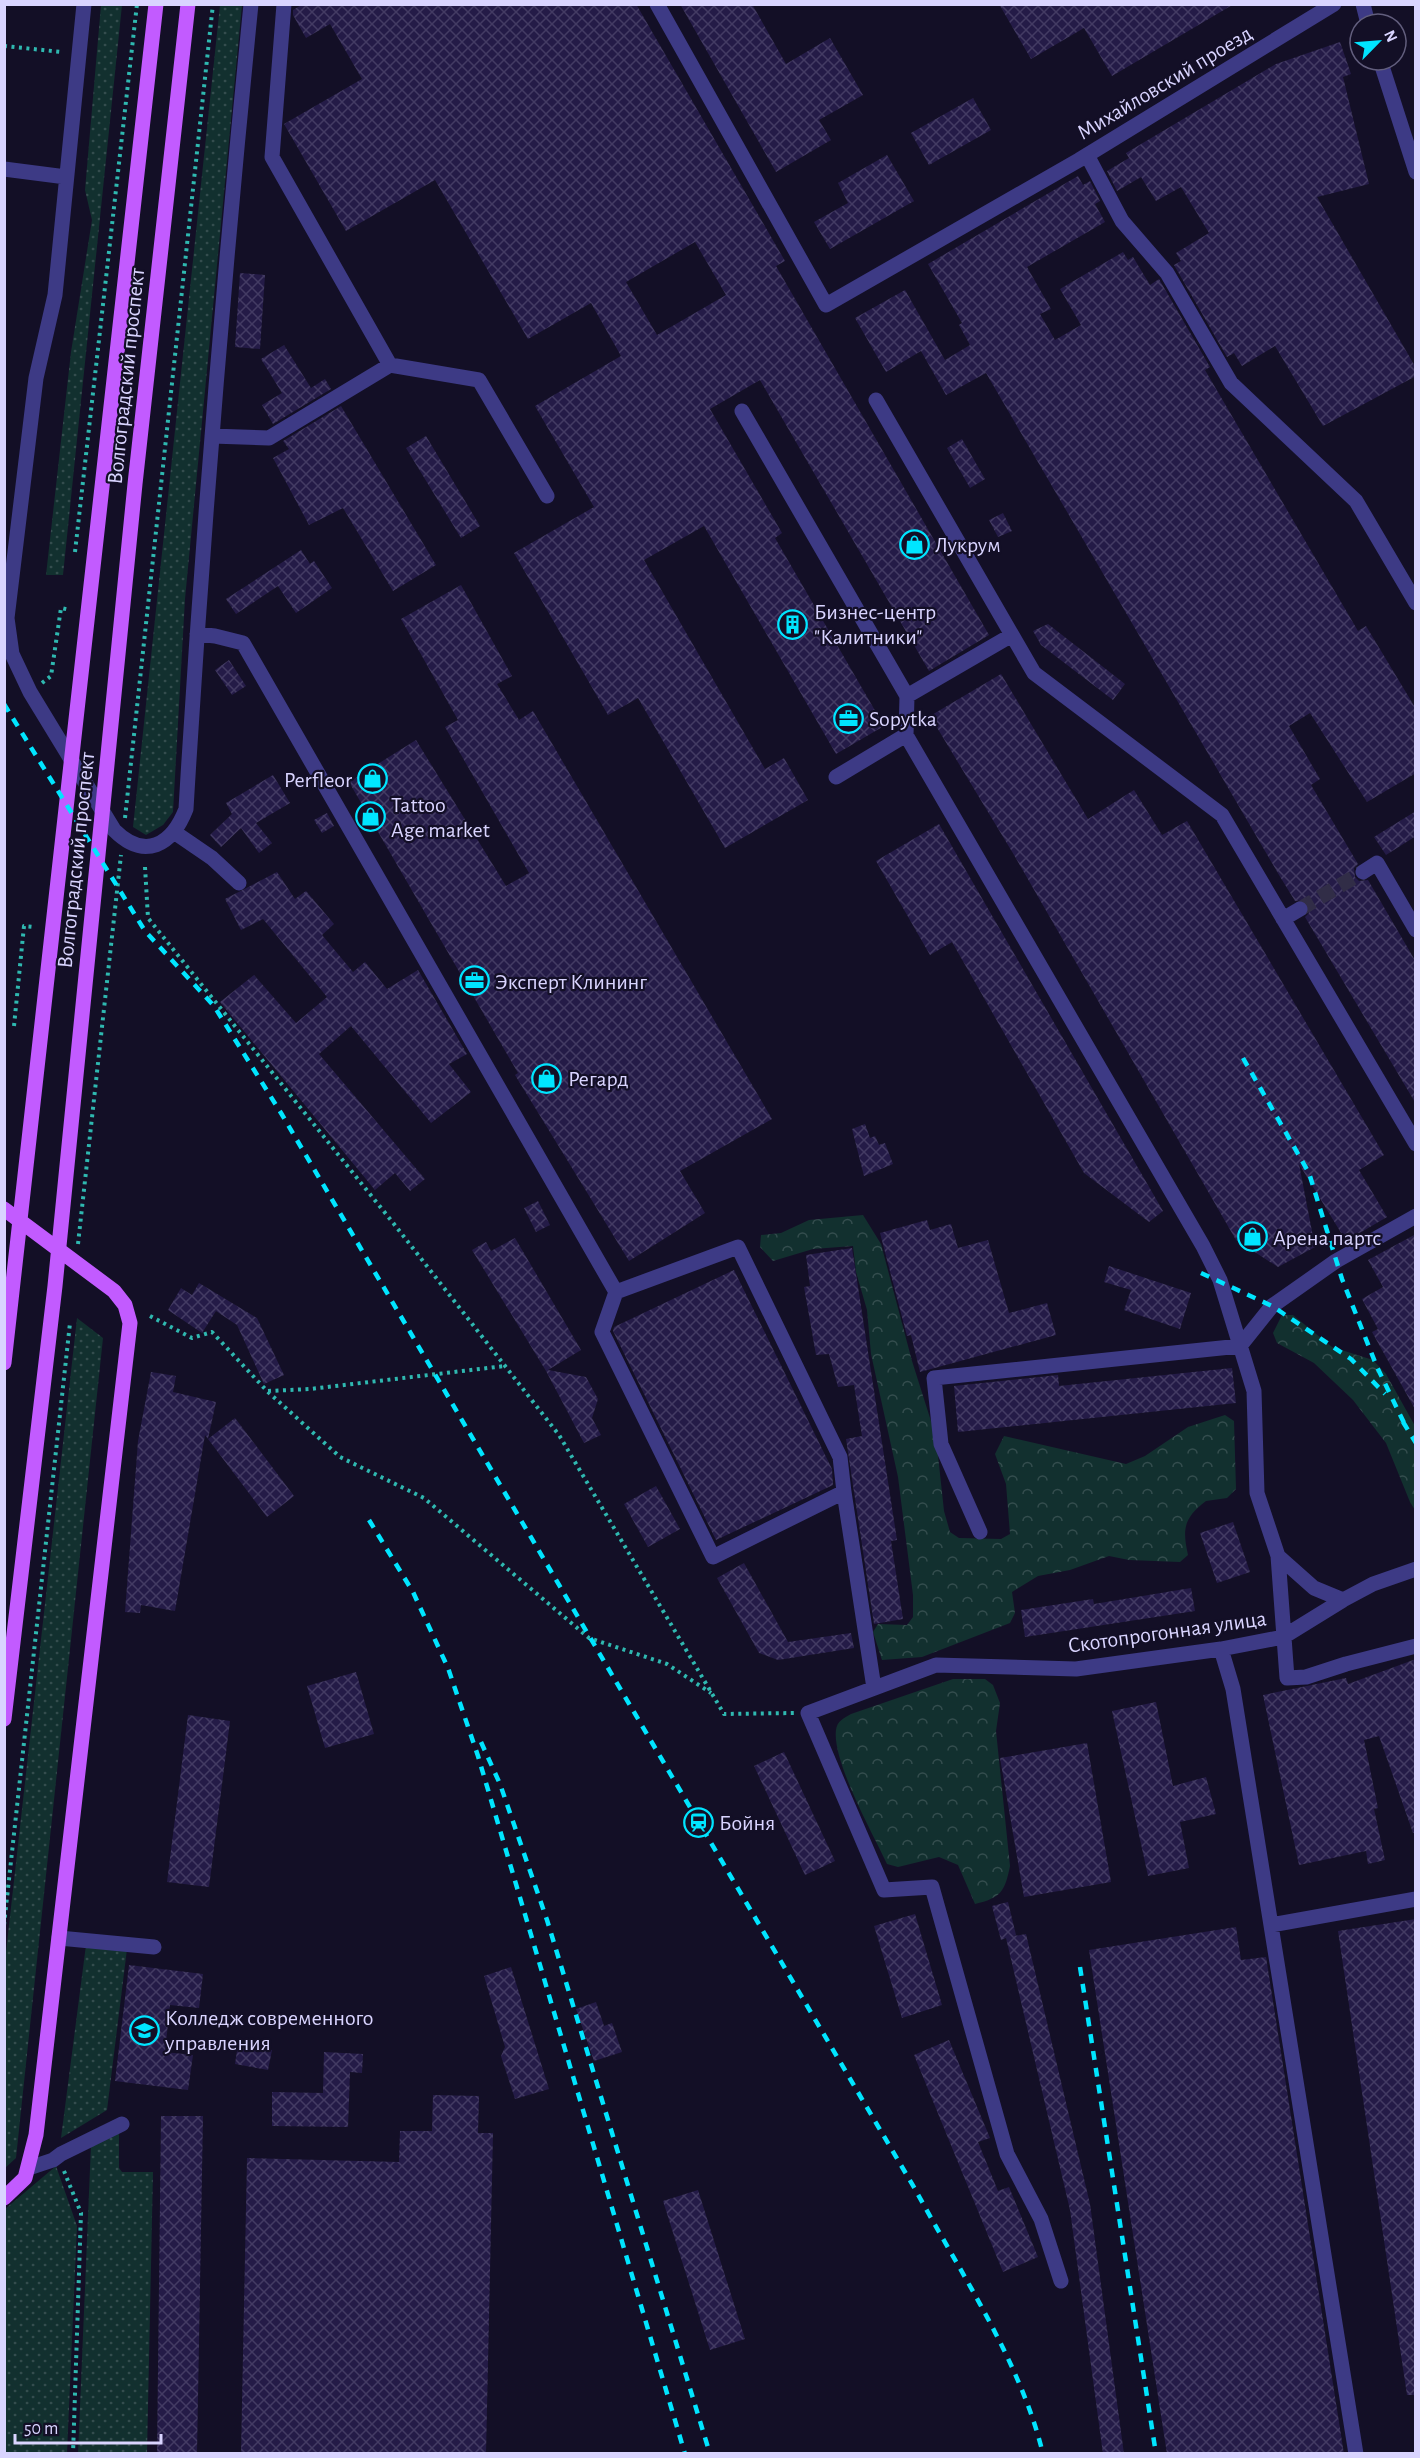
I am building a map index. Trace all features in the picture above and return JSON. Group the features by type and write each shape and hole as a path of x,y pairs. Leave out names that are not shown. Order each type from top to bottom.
{"main road":[{"name":"Волгоградский проспект","path":"4,1363 156,4"},
{"name":"Волгоградский проспект","path":"4,1719 55,1286 135,484 188,4"},
{"path":"4,1209 114,1292 125,1305 130,1323 36,2135 27,2173 4,2198"},
{"path":"4,2189 27,2173"}],"street":[{"path":"84,4 55,295 36,378 7,618 12,654 30,692 114,830 134,846 147,847 161,843 174,832 186,809 225,268 250,4"},
{"path":"284,4 272,157 390,365"},
{"name":"Михайловский проезд","path":"657,4 826,305 1083,158 1334,4"},
{"path":"1384,72 1416,172"},
{"path":"1083,158 1122,221 1167,273 1231,382 1356,501 1416,603"},
{"path":"4,169 66,177"},
{"path":"212,436 269,438 390,365 479,380 547,496"},
{"path":"876,400 1034,673 1222,814 1416,1144"},
{"path":"742,411 907,696 906,735 1203,1246 1220,1281 1254,1391 1257,1493 1278,1556 1287,1678 1306,1677 1416,1646"},
{"path":"197,634 243,643 616,1292 602,1332 713,1557 844,1492"},
{"path":"907,696 1012,635"},
{"path":"836,777 906,735"},
{"path":"174,832 212,858 239,883"},
{"path":"1363,872 1377,863 1416,930"},
{"path":"1283,919 1300,909"},
{"path":"980,1532 941,1444 934,1378 1240,1346 1272,1306 1336,1261 1416,1216"},
{"path":"616,1292 738,1247 840,1457 874,1688"},
{"path":"1278,1556 1314,1588 1343,1600"},
{"name":"Скотопрогонная улица","path":"808,1713 936,1665 1076,1669 1221,1649 1283,1637 1373,1584 1416,1569"},
{"path":"1221,1649 1233,1689 1356,2454"},
{"path":"808,1713 884,1890 932,1887 1007,2154 1041,2219 1061,2281"},
{"path":"1271,1924 1416,1899"},
{"path":"59,1938 154,1947"},
{"path":"27,2173 122,2124"}],"path":[{"path":"79,518 136,4"},
{"path":"125,823 213,4"},
{"path":"4,46 63,52"},
{"path":"51,676 61,608 70,610"},
{"path":"78,1246 122,846"},
{"path":"145,867 148,918 559,1435 724,1714 808,1713"},
{"path":"14,1026 24,926 34,927"},
{"path":"4,1925 70,1316"},
{"path":"150,1316 192,1338 212,1332 267,1391 340,1457 424,1498 589,1638 667,1664 712,1694"},
{"path":"267,1391 310,1389 506,1366"},
{"path":"53,2160 60,2161 81,2213 72,2454"}],"green space":[{"path":"101,5 122,5 63,575 46,575 71,352 92,220 85,190"},
{"path":"220,5 242,5 185,599 173,812 163,825 146,835 133,827"},
{"path":"863,1215 881,1244 912,1361 936,1437 944,1511 950,1532 959,1538 1001,1539 1010,1534 1006,1484 995,1454 1004,1436 1126,1464 1145,1456 1188,1427 1225,1415 1234,1421 1236,1489 1227,1498 1206,1501 1189,1518 1185,1531 1188,1555 1180,1562 1129,1560 1109,1556 1070,1570 1038,1576 1012,1592 1015,1613 1010,1623 922,1657 882,1660 873,1632 878,1624 907,1625 913,1617 913,1595 898,1477 871,1354 867,1310 856,1272 853,1246 813,1249 773,1261 760,1247 761,1235 781,1233 809,1220"},
{"path":"1282,1315 1293,1315 1332,1347 1373,1360 1386,1374 1415,1426 1415,1510 1386,1443 1353,1400 1314,1363 1277,1343 1273,1333"},
{"path":"77,1318 103,1338 16,2158 5,2168 5,1961"},
{"path":"953,1679 985,1679 993,1685 1000,1703 996,1731 1010,1866 1006,1882 1000,1892 991,1899 975,1904 958,1865 939,1857 898,1867 887,1864 855,1797 840,1760 836,1743 838,1724 851,1714"},
{"path":"86,1945 127,1949 107,2110 61,2138"},
{"path":"119,2131 119,2168 122,2172 153,2172 147,2453 78,2454 91,2145"},
{"path":"56,2166 77,2226 67,2453 5,2454 5,2209"}],"building":[{"path":"303,4 636,4 785,261 776,266 989,635 929,671 760,380 710,409 782,533 775,538 884,726 836,754 704,526 644,560 765,769 784,758 808,800 725,848 638,698 608,715 514,553 594,507 535,406 621,356 591,303 528,339 435,180 346,231 284,124 362,79 330,24 306,38 293,15 293,10","holes":["695,242 726,295 657,335 626,282"]},
{"path":"680,4 752,4 786,64 830,38 863,95 819,120 831,140 776,172"},
{"path":"999,4 1234,4 1112,76 1084,28 1031,59"},
{"path":"1340,42 1348,72 1351,74 1343,77 1369,184 1317,197 1416,368 1416,376 1323,426 1275,346 1242,366 1234,353 1227,357 1174,265 1181,261 1176,253 1209,233 1181,187 1156,201 1141,177 1117,191 1107,171 1129,158 1126,153 1276,64"},
{"path":"973,98 991,130 929,165 911,133"},
{"path":"887,155 914,201 830,249 814,222 848,203 838,183"},
{"path":"1078,176 1083,185 1090,181 1100,201 1095,204 1105,222 1027,267 1051,309 1040,314 1055,340 1081,325 1060,289 1123,252 1128,260 1133,257 1150,285 1159,279 1210,367 1205,370 1358,631 1366,626 1416,709 1416,773 1367,802 1310,713 1289,726 1320,779 1311,785 1358,864 1354,868 1355,877 1359,881 1368,880 1416,962 1416,1104 1305,917 1309,913 1309,905 1304,900 1295,901 1279,875 986,373 946,395 921,351 886,372 855,318 905,290 945,360 970,345 959,325 962,323 928,264"},
{"path":"240,273 265,275 260,349 235,347"},
{"path":"284,345 311,388 325,379 331,389 273,424 262,405 282,393 261,359"},
{"path":"341,406 436,565 393,591 343,508 309,525 273,458 289,449 283,441"},
{"path":"426,436 480,526 461,538 406,448"},
{"path":"962,439 985,479 970,488 947,448"},
{"path":"1003,513 1012,531 998,537 989,520"},
{"path":"301,550 310,564 314,561 332,588 296,613 278,586 236,614 226,599"},
{"path":"461,585 512,676 497,684 519,720 533,711 772,1119 680,1171 705,1213 629,1261 515,1075 518,1073 349,782 416,740 506,886 529,873 445,727 458,720 401,619"},
{"path":"1048,624 1125,684 1113,700 1041,645 1033,631"},
{"path":"229,660 246,686 232,695 215,670"},
{"path":"1001,674 1088,819 1134,790 1162,835 1187,821 1384,1155 1359,1170 1387,1217 1346,1241 1299,1164 1315,1247 1278,1267 1236,1240 1014,855 930,716"},
{"path":"273,775 290,803 256,823 272,843 259,853 241,828 221,847 210,835 232,814 226,803"},
{"path":"1416,811 1416,836 1386,855 1374,837"},
{"path":"327,813 334,826 322,833 314,820"},
{"path":"939,824 1163,1211 1149,1222 1084,1173 952,942 930,955 876,861"},
{"path":"277,872 295,899 306,891 334,924 322,935 353,972 365,962 387,989 418,970 467,1054 449,1064 471,1092 431,1123 351,1026 319,1054 425,1179 410,1191 395,1173 375,1190 220,1002 254,975 296,1023 327,997 263,919 241,930 225,899"},
{"path":"865,1124 870,1138 875,1136 879,1145 885,1143 893,1164 864,1176 852,1129"},
{"path":"538,1201 550,1225 536,1232 524,1208"},
{"path":"927,1220 930,1230 951,1224 958,1248 988,1240 1009,1313 1047,1303 1056,1335 920,1372 911,1335 907,1336 880,1233"},
{"path":"1416,1234 1416,1411 1372,1332 1378,1329 1362,1299 1383,1287 1368,1260"},
{"path":"515,1238 581,1350 548,1370 586,1377 598,1399 592,1418 601,1435 584,1443 546,1371 472,1250 486,1242 491,1251"},
{"path":"852,1248 897,1540 891,1541 903,1619 874,1624 846,1439 862,1436 854,1385 838,1387 829,1354 816,1355 804,1287 810,1286 806,1255"},
{"path":"1109,1266 1191,1293 1180,1329 1124,1310 1131,1290 1104,1282"},
{"path":"734,1270 832,1469 833,1485 716,1540 613,1331 614,1327"},
{"path":"199,1283 257,1318 284,1375 264,1384 237,1325 216,1311 202,1333 168,1310 181,1288 192,1295"},
{"path":"1232,1368 1236,1403 958,1432 954,1386 1058,1375 1059,1386"},
{"path":"151,1372 176,1376 173,1392 216,1402 208,1439 205,1435 175,1611 141,1605 140,1613 125,1612 138,1441"},
{"path":"235,1418 294,1496 267,1517 208,1439"},
{"path":"656,1486 680,1529 648,1547 624,1504"},
{"path":"1233,1522 1250,1572 1217,1583 1200,1533"},
{"path":"744,1563 788,1642 851,1633 854,1648 778,1660 759,1653 717,1578"},
{"path":"1191,1588 1195,1611 1025,1637 1021,1610 1093,1599 1094,1604"},
{"path":"1416,1659 1416,1833 1413,1833 1379,1736 1364,1740 1378,1808 1374,1809 1385,1860 1368,1864 1366,1851 1299,1865 1263,1695 1346,1678 1348,1684"},
{"path":"356,1672 374,1734 325,1748 307,1686"},
{"path":"1156,1702 1173,1786 1206,1777 1216,1814 1180,1822 1189,1868 1148,1876 1112,1711"},
{"path":"188,1715 230,1721 209,1887 167,1882"},
{"path":"1087,1743 1111,1882 1024,1897 1000,1758"},
{"path":"784,1752 835,1861 805,1875 754,1766"},
{"path":"1008,1902 1016,1935 1014,1936 1026,1934 1090,2204 1124,2454 1103,2454 1070,2210 1006,1938 1001,1940 992,1906"},
{"path":"915,1914 942,2005 902,2018 874,1926"},
{"path":"1416,1919 1416,2395 1407,2395 1338,1931"},
{"path":"1236,1927 1241,1960 1266,1957 1344,2454 1167,2454 1089,1950"},
{"name":"Колледж современного управления","path":"129,1965 203,1974 199,2008 170,2005 165,2052 193,2055 188,2090 115,2081"},
{"path":"511,1967 549,2089 515,2099 501,2056 505,2047 484,1976"},
{"path":"596,2002 604,2026 612,2023 622,2052 594,2061 576,2009"},
{"path":"949,2040 990,2138 978,2142 998,2191 1009,2187 1038,2257 1003,2272 914,2055"},
{"path":"238,2044 272,2050 268,2070 235,2064"},
{"path":"324,2052 363,2054 362,2073 350,2072 348,2127 272,2126 272,2092 323,2093"},
{"path":"433,2095 479,2096 478,2133 493,2133 486,2454 241,2454 247,2158 399,2162 400,2131 432,2131"},
{"path":"161,2116 203,2116 197,2454 157,2454"},
{"path":"698,2190 745,2339 710,2350 663,2201"}],"tunnel":[{"path":"1300,909 1363,872"}],"railway":[{"path":"4,704 145,931 214,1006 281,1113 915,2189 1005,2352 1020,2385 1043,2454"},
{"path":"1243,1058 1309,1173 1342,1279 1377,1367 1407,1429"},
{"path":"1201,1273 1272,1306 1351,1359 1385,1394"},
{"path":"1403,1422 1416,1443"},
{"path":"369,1520 413,1592 448,1668 478,1756 685,2454"},
{"path":"481,1742 500,1784 547,1920 710,2454"},
{"path":"1080,1967 1156,2454"}],"place":[{"name":"Лукрум","path":"914,544"},
{"name":"Бизнес-центр \"Калитники\"","path":"793,624"},
{"name":"Sopytka","path":"848,718"},
{"name":"Perfleor","path":"373,779"},
{"name":"Tattoo Age market","path":"370,817"},
{"name":"Эксперт Клининг","path":"474,981"},
{"name":"Регард","path":"547,1078"},
{"name":"Арена партс","path":"1252,1237"},
{"name":"Бойня","path":"698,1822"},
{"name":"Колледж современного управления","path":"144,2030"}]}
